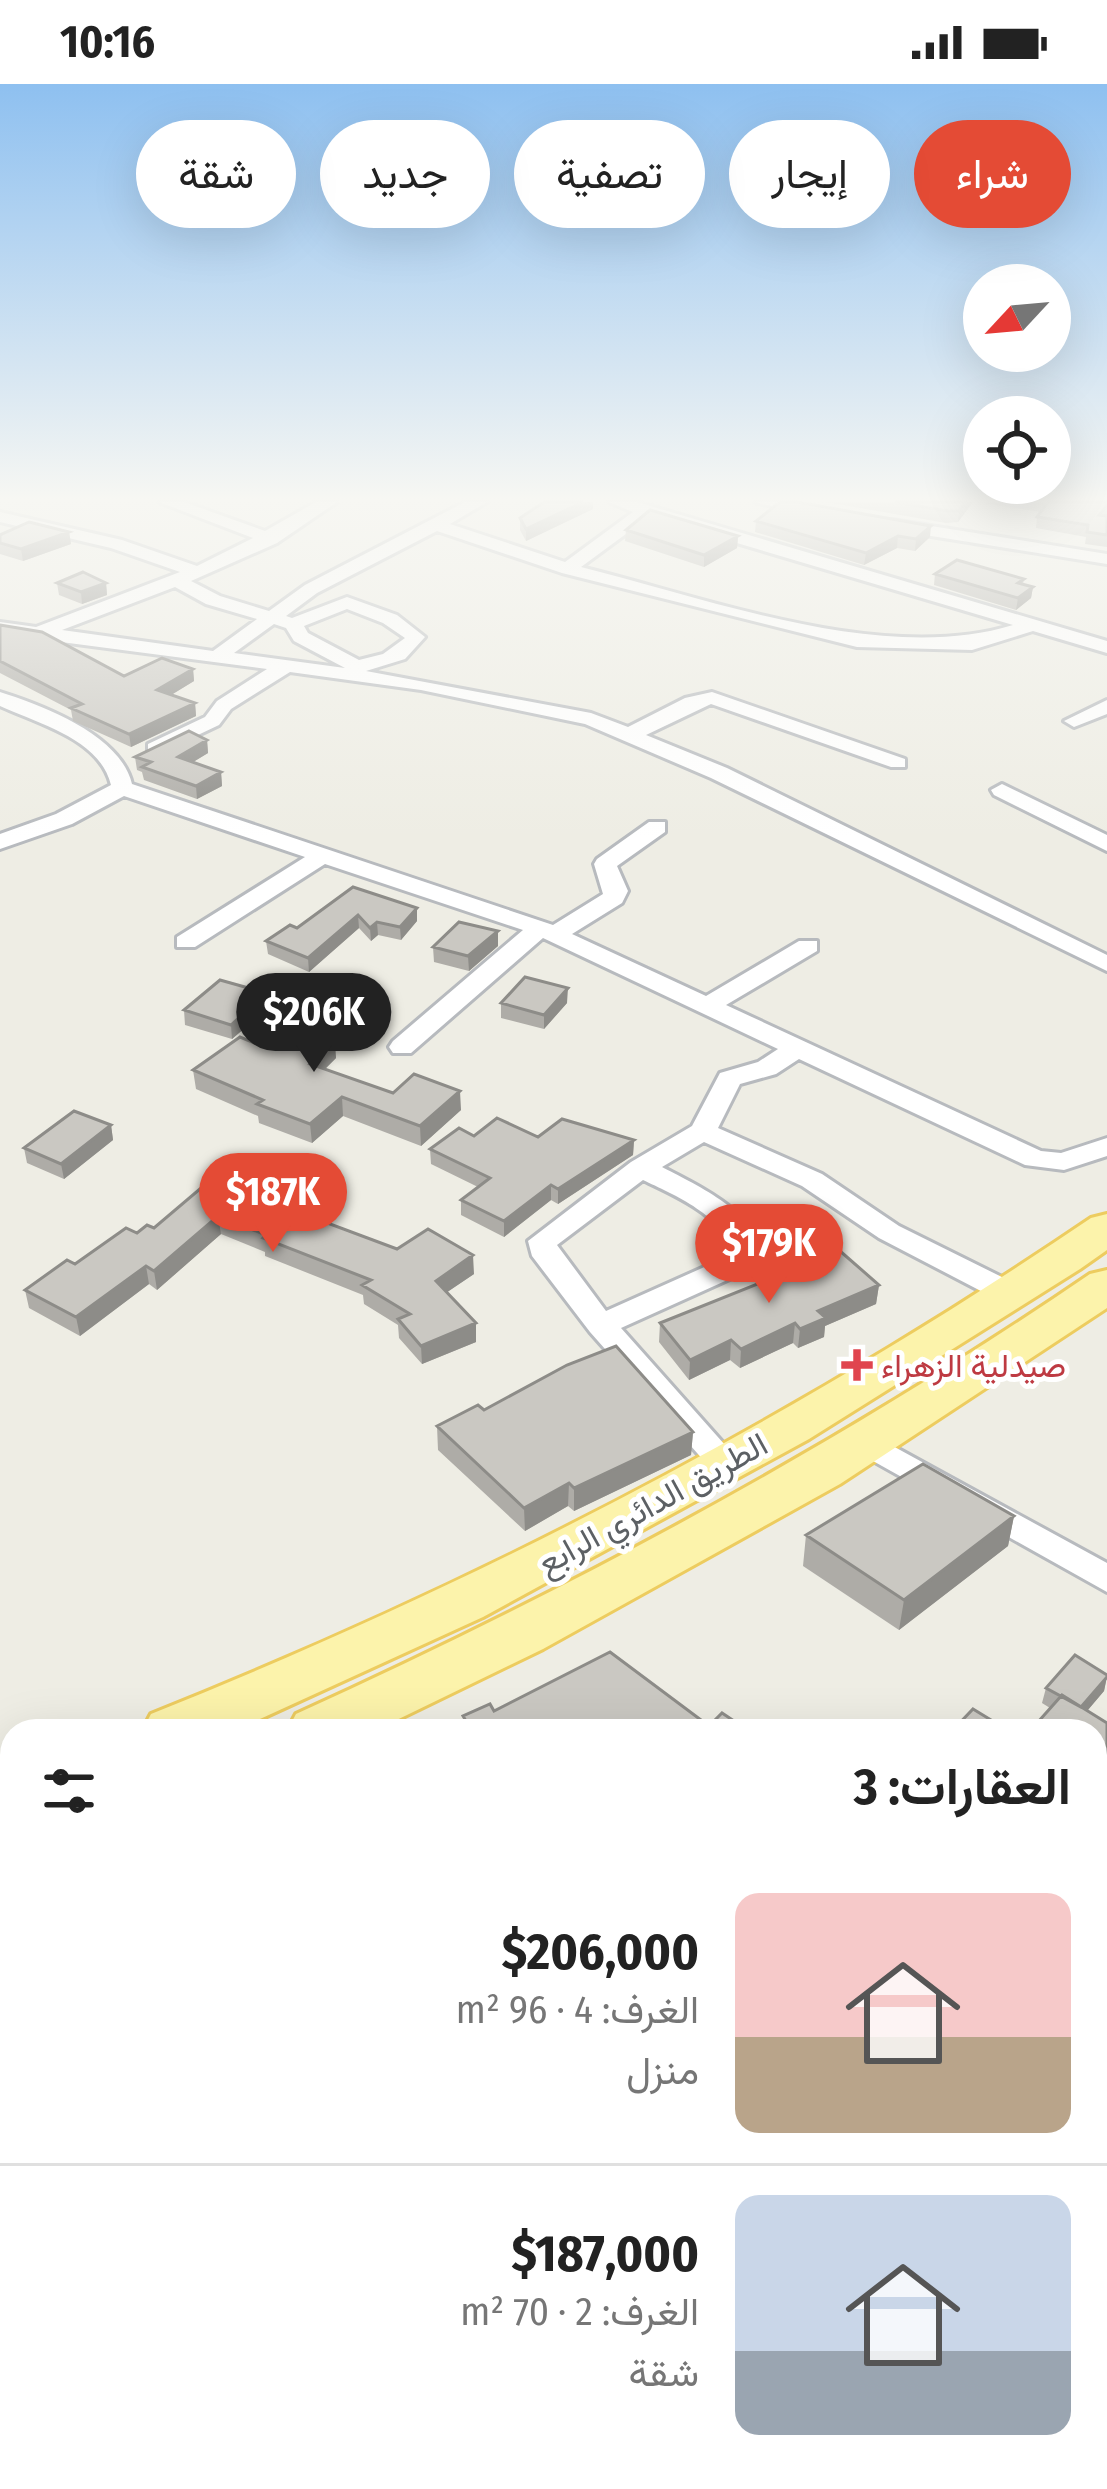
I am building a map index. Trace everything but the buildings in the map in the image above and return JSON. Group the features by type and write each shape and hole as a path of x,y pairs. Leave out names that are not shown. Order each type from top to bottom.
{"main road":[{"name":"الطريق الدائري الرابع","path":"200,1719 405,1631 551,1561 947,1338 1107,1228"},
{"name":"الطريق الدائري الرابع","path":"341,1719 680,1553 869,1444 1106,1287"}],"street":[{"path":"0,641 71,614"},
{"path":"269,614 293,624 301,637 353,670 392,658 407,650 416,637 377,614"},
{"path":"293,624 318,614"},
{"path":"750,614 857,641 972,644 1030,626"},
{"path":"991,614 1107,647"},
{"path":"218,656 272,615"},
{"path":"20,631 353,670 546,707 631,734 1107,964"},
{"path":"0,842 45,827 212,722 224,705 288,665"},
{"path":"0,698 97,744 120,777 547,932 1035,1159 1064,1162 1107,1146"},
{"path":"631,734 692,702 712,698 898,763"},
{"path":"1075,721 1107,706"},
{"path":"1002,790 1107,844"},
{"path":"402,1047 547,932 614,898 616,891 605,864 657,827"},
{"path":"186,942 325,854"},
{"path":"708,1005 808,946"},
{"path":"725,1463 601,1324 546,1256 543,1241 640,1168 703,1131 729,1079 767,1068 800,1046"},
{"path":"703,1131 812,1180 889,1232 1013,1294"},
{"path":"601,1324 717,1276 744,1262 747,1252 744,1241 713,1208 640,1168"},
{"path":"869,1444 1107,1579"}],"place":[{"name":"صيدلية الزهراء","path":"857,1365"}]}
